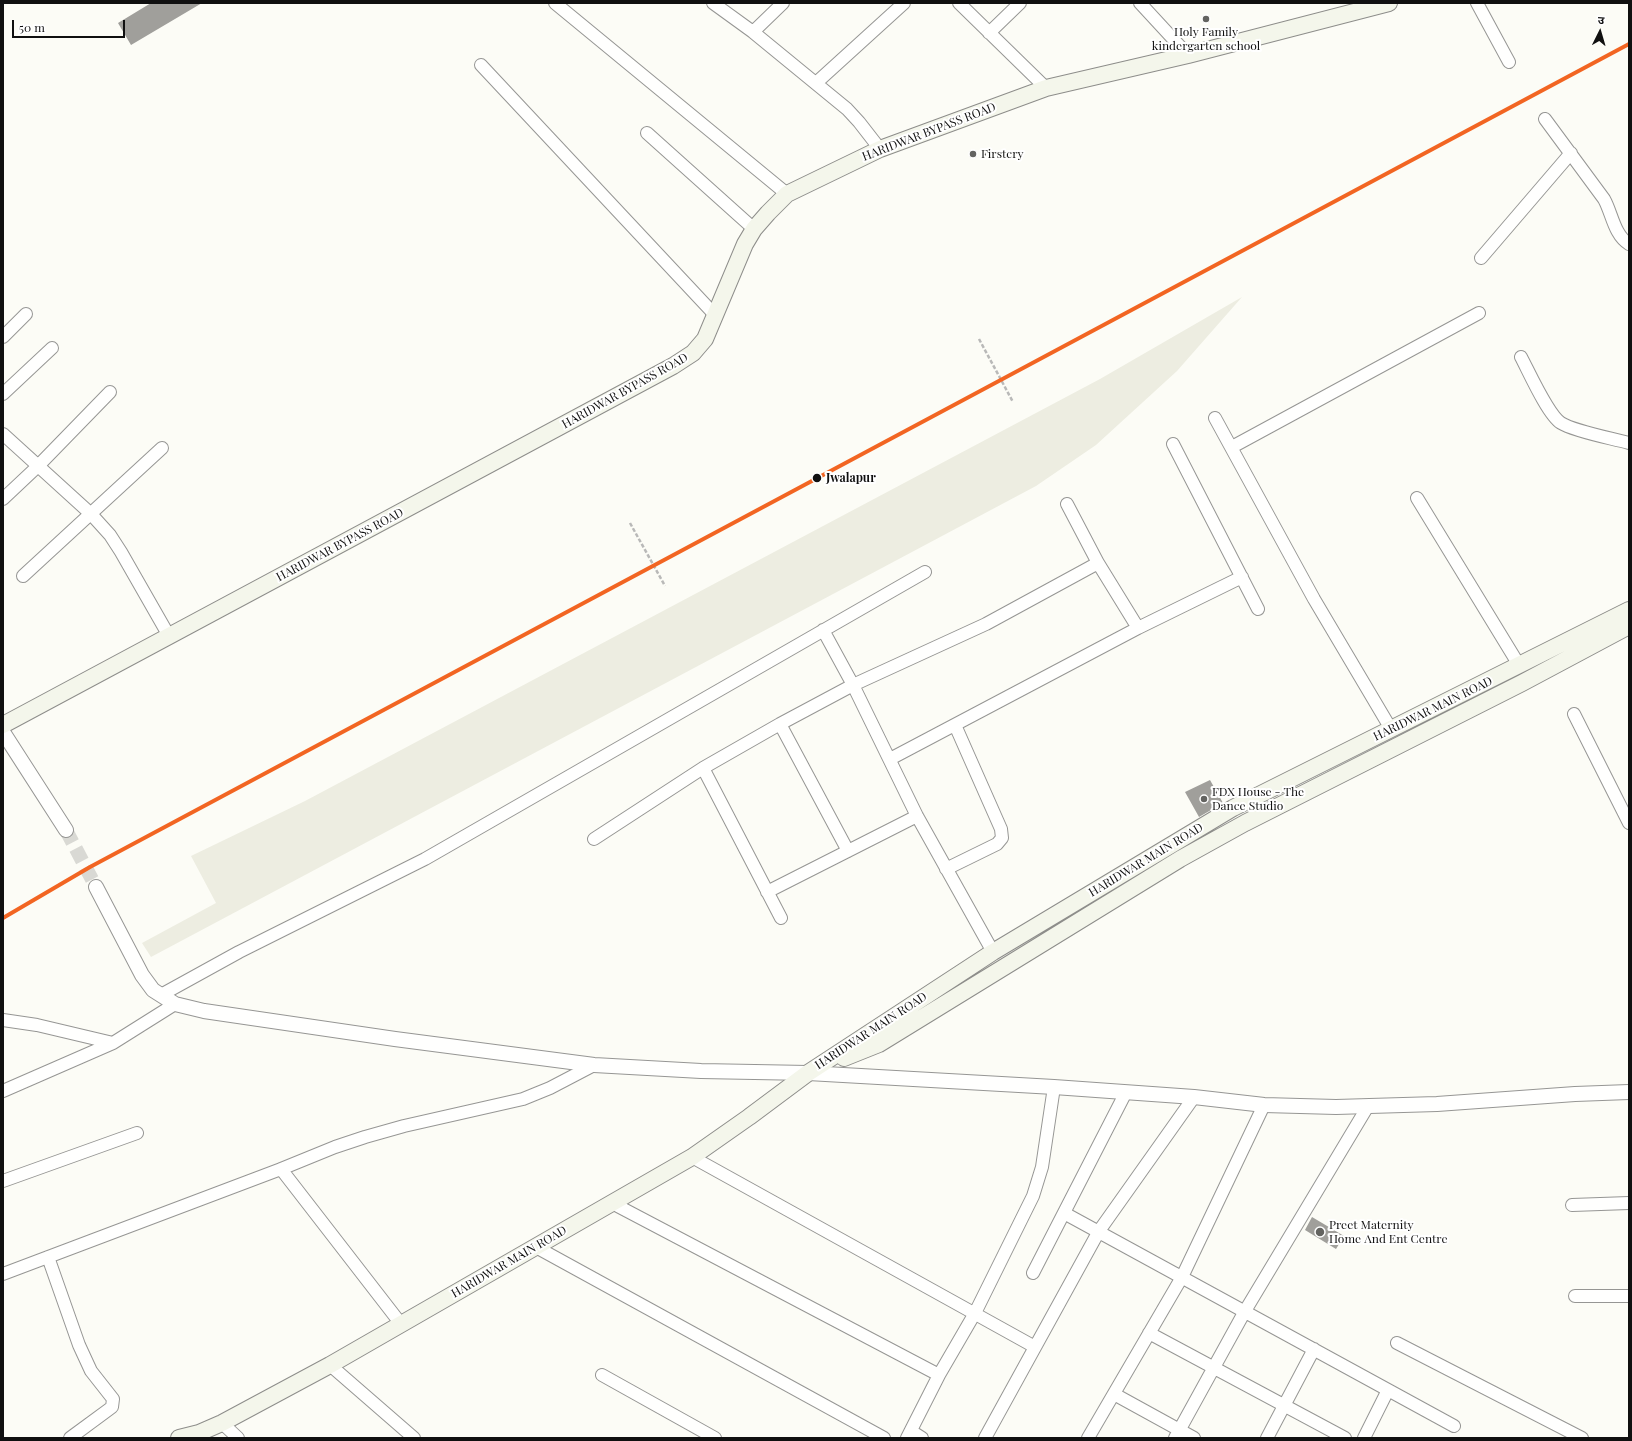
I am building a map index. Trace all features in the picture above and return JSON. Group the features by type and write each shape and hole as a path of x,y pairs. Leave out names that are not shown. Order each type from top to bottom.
{"main road":[{"name":"HARIDWAR BYPASS ROAD","path":"3,725 693,354 705,339 745,244 754,229 787,194 880,149 1046,88 1389,3"},
{"name":"HARIDWAR MAIN ROAD","path":"178,1438 197,1435 222,1423 330,1365 692,1157 749,1118 808,1073 993,952 1233,808 1629,610"},
{"name":"HARIDWAR MAIN ROAD","path":"808,1073 879,1044 1180,859 1246,823 1522,683 1629,626"}],"street":[{"path":"555,3 787,194"},
{"path":"713,3 753,32 847,109 880,149"},
{"path":"753,32 783,3"},
{"path":"816,83 904,3"},
{"path":"959,3 1046,88"},
{"path":"989,33 1020,3"},
{"path":"1140,3 1188,54"},
{"path":"1477,3 1509,62"},
{"path":"481,65 715,315"},
{"path":"1546,119 1604,198 1617,232 1624,241 1629,244"},
{"path":"647,134 754,229"},
{"path":"1481,258 1571,153"},
{"path":"1232,448 1479,313"},
{"path":"3,337 26,314"},
{"path":"3,394 52,348"},
{"path":"1521,357 1552,414 1560,422 1572,427 1629,443"},
{"path":"3,499 38,466 110,392"},
{"path":"1215,418 1314,599 1391,729"},
{"path":"3,434 91,514 110,535 169,636"},
{"path":"1173,444 1258,609"},
{"path":"23,576 162,448"},
{"path":"1417,498 1519,665"},
{"path":"1067,504 1098,563 1138,628"},
{"path":"594,839 703,768 780,724 852,685 986,624 1098,563"},
{"path":"162,995 239,952 425,858 925,572"},
{"path":"890,759 1138,628 1242,577"},
{"path":"824,630 890,759 917,816 993,952"},
{"path":"1574,714 1629,823"},
{"path":"780,724 848,851"},
{"path":"946,869 997,844 1002,838 1001,828 955,725"},
{"path":"3,732 66,830"},
{"path":"703,768 781,918"},
{"path":"767,892 917,816"},
{"path":"96,887 142,975 153,990 176,1004 204,1011 380,1037 594,1065 701,1071 808,1073 1126,1092 1264,1105 1368,1106 1437,1104 1567,1094 1629,1092"},
{"path":"3,1091 113,1043 176,1004"},
{"path":"3,1020 37,1025 113,1043"},
{"path":"3,1273 282,1169 335,1147 365,1137 523,1099 550,1088 594,1065"},
{"path":"922,1438 909,1435 939,1375 975,1313 1033,1196 1042,1167 1054,1088"},
{"path":"1033,1273 1126,1092"},
{"path":"985,1438 1099,1231 1194,1098"},
{"path":"1088,1438 1182,1277 1264,1105"},
{"path":"1178,1434 1245,1311 1368,1106"},
{"path":"3,1181 137,1133"},
{"path":"692,1157 1035,1347"},
{"path":"282,1169 401,1324"},
{"path":"612,1203 939,1375"},
{"path":"1572,1205 1629,1203"},
{"path":"1064,1213 1454,1426"},
{"path":"536,1247 884,1438"},
{"path":"48,1257 82,1352 91,1371 114,1399 112,1407 70,1438"},
{"path":"1575,1296 1629,1296"},
{"path":"1149,1334 1345,1438"},
{"path":"1397,1343 1582,1438"},
{"path":"1267,1438 1314,1349"},
{"path":"330,1365 414,1438"},
{"path":"602,1375 715,1438"},
{"path":"1364,1438 1388,1390"},
{"path":"1114,1394 1178,1434 1194,1438"},
{"path":"222,1423 238,1438"}],"path":[{"path":"979,339 1012,402"},
{"path":"630,523 665,586"}],"shaded area":[{"path":"1242,297 1177,371 1096,445 1036,486 151,957 142,943 216,903 191,856 305,801 1100,379"}],"building":[{"path":"151,3 202,3 131,45 118,23"},
{"name":"FDX House - The Dance Studio","path":"1210,780 1223,803 1199,817 1185,792"},
{"path":"1312,1217 1344,1236 1336,1249 1305,1230"}],"tunnel":[{"path":"66,830 96,887"}],"transit line":[{"path":"3,918 90,867 1629,44"}],"place":[{"name":"Holy Family kindergarten school","path":"1206,19"},
{"name":"Firstcry","path":"973,154"},
{"name":"Jwalapur","path":"817,478"},
{"name":"FDX House - The Dance Studio","path":"1204,799"},
{"name":"Preet Maternity Home And Ent Centre","path":"1320,1232"}]}
